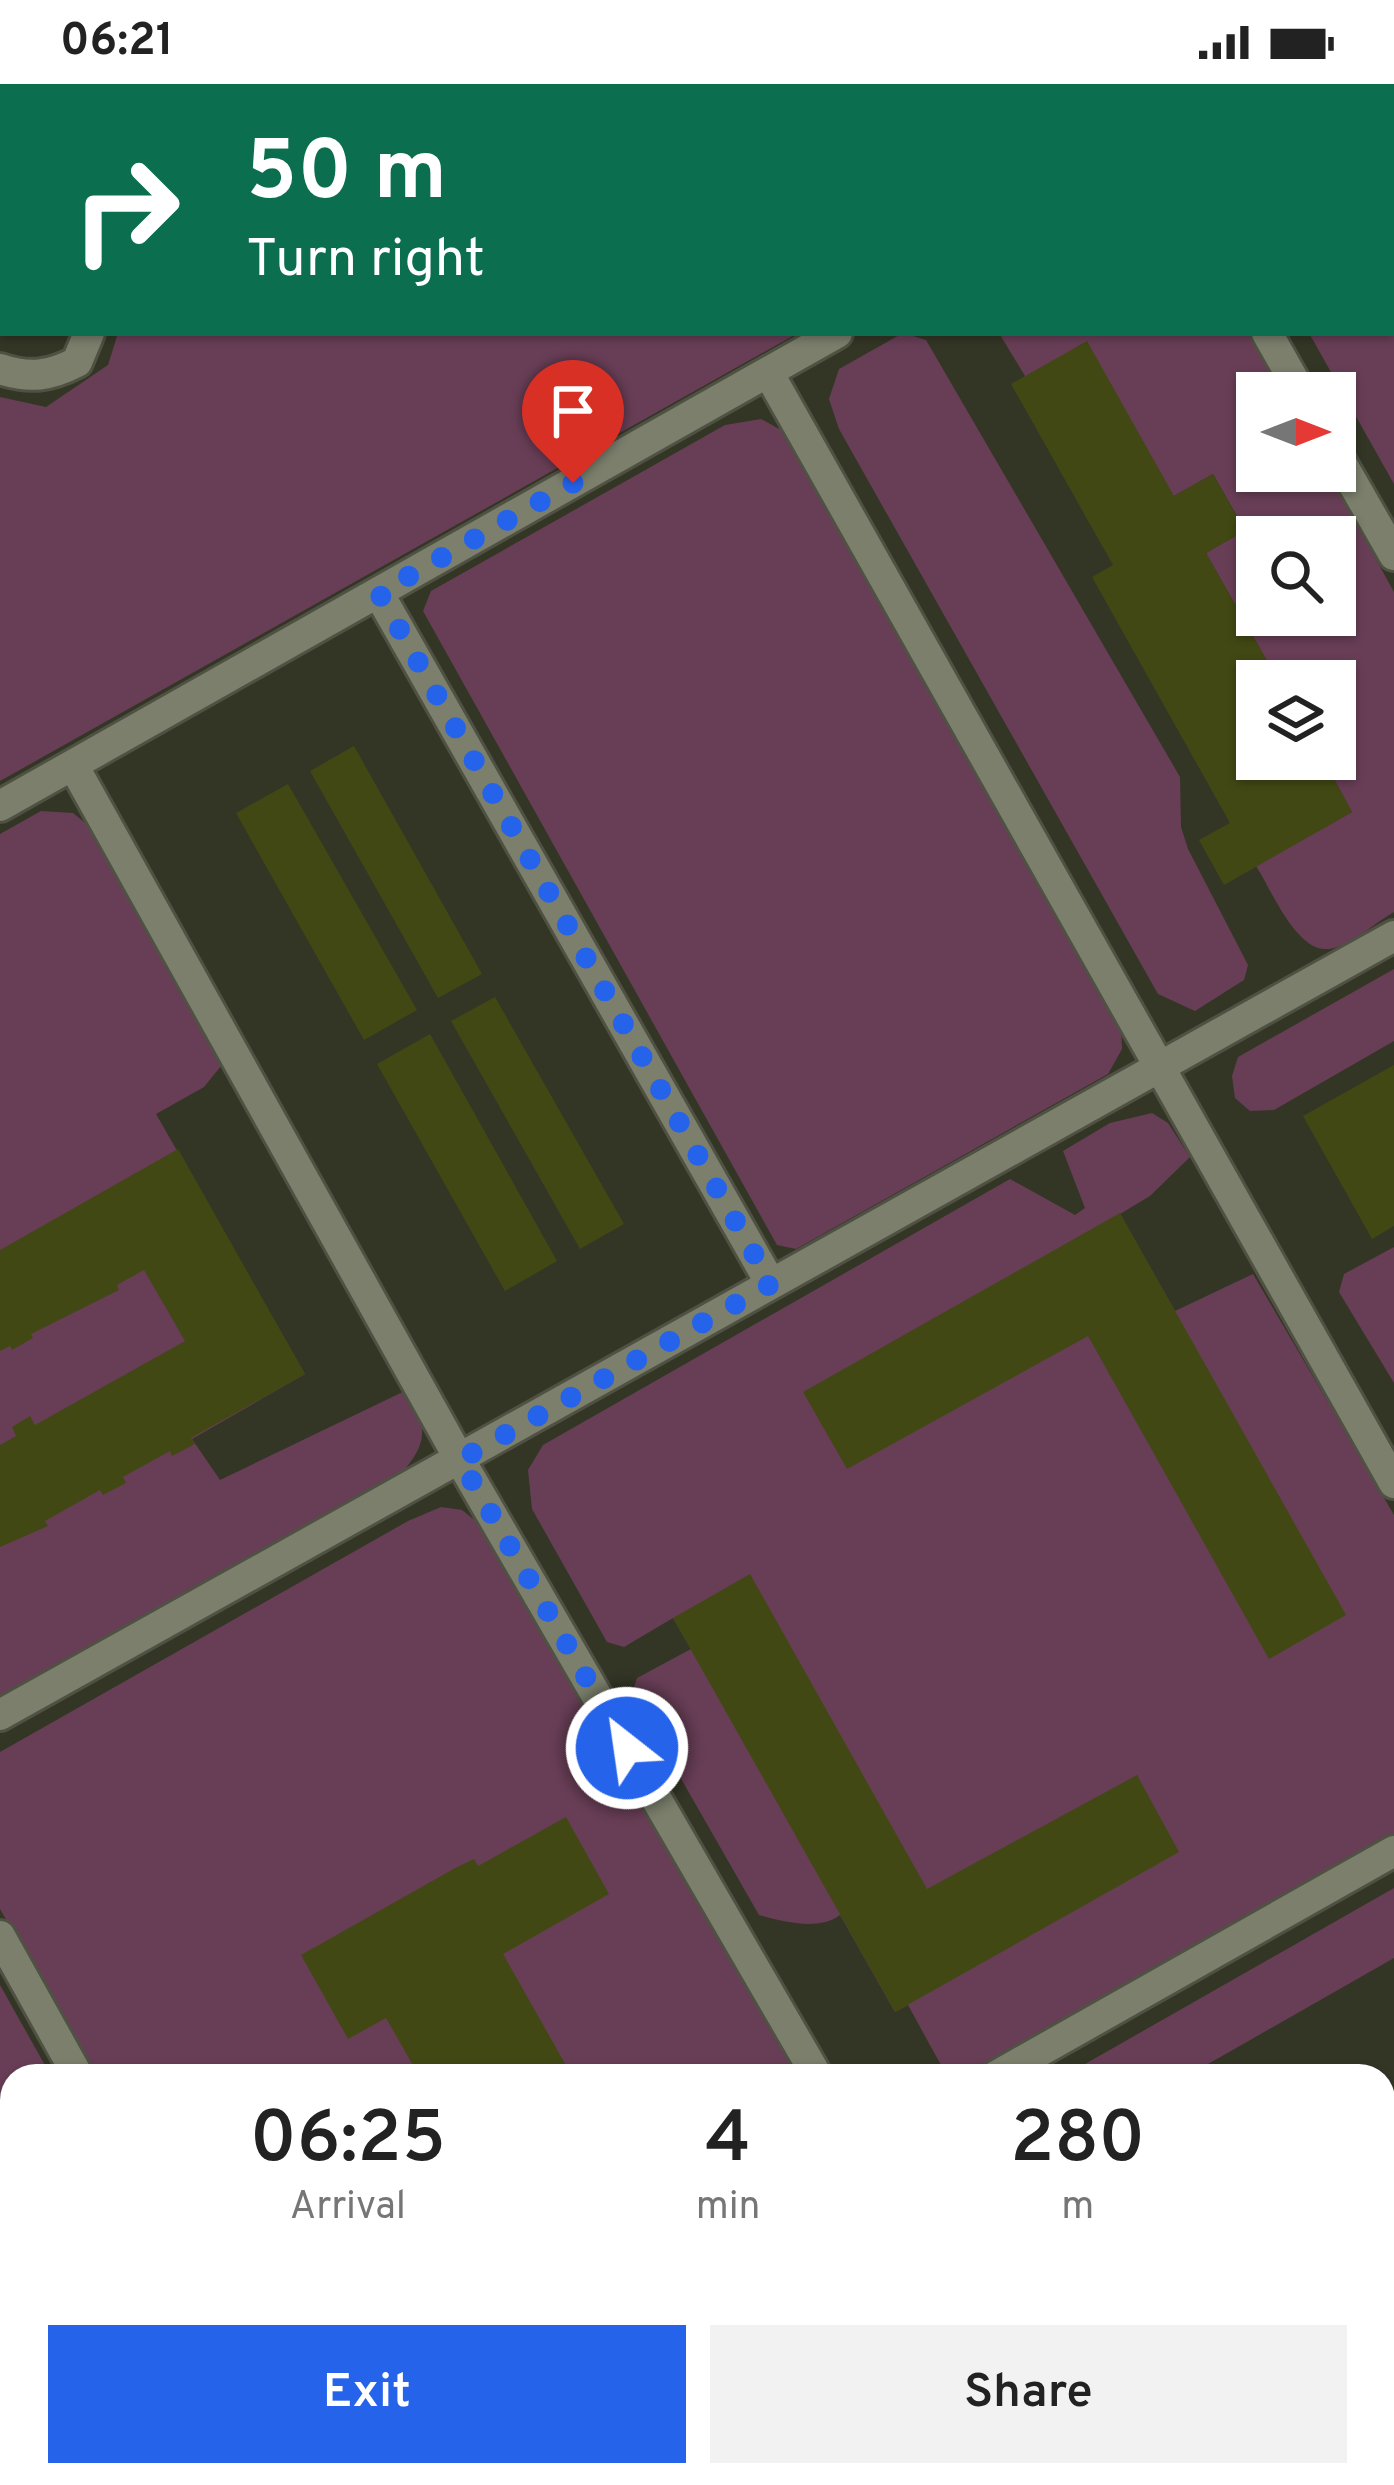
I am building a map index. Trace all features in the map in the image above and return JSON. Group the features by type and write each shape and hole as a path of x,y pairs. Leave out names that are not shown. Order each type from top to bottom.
{"lane":[{"path":"0,369 22,377 52,374 77,362 88,336"},
{"path":"0,806 832,336"},
{"path":"1269,336 1289,372"},
{"path":"768,372 1394,1483"},
{"path":"1356,489 1394,555"},
{"path":"379,593 771,1284"},
{"path":"73,765 460,1460 810,2064"},
{"path":"0,1715 1394,936"},
{"path":"1017,2064 1394,1851"},
{"path":"0,1936 71,2064"}],"shaded area":[{"path":"117,336 793,336 0,781 0,397 46,407 108,365"},
{"path":"898,336 926,340 1180,777 1181,827 1188,849 1248,965 1244,980 1195,1011 1158,994 839,429 829,399 839,369"},
{"path":"1001,336 1252,336 1271,372 1236,372 1236,492 1339,492 1352,516 1237,516 1213,474 1174,496 1025,376"},
{"path":"1311,336 1394,336 1394,484 1356,416 1356,372 1331,372"},
{"path":"761,419 792,436 1121,1025 1122,1049 1108,1074 796,1249 777,1245 423,611 431,591 725,425"},
{"path":"1356,523 1394,592 1394,912 1336,948 1305,941 1256,866 1352,812 1334,780 1356,780 1356,660 1267,660 1253,636 1356,636"},
{"path":"1236,535 1236,606 1206,553"},
{"path":"41,811 73,813 100,835 221,1066 204,1087 156,1114 305,1374 192,1439 220,1480 411,1388 422,1434 417,1452 401,1474 0,1699 0,834"},
{"path":"1394,969 1394,1041 1274,1110 1250,1111 1235,1098 1232,1076 1238,1057"},
{"path":"1152,1113 1168,1123 1190,1157 1150,1196 1120,1214 1175,1311 1253,1274 1394,1515 1394,1834 988,2064 940,2064 908,2005 895,2012 840,1915 811,1924 759,1915 632,1693 637,1678 691,1649 673,1618 624,1647 607,1642 532,1509 528,1470 543,1445 1010,1179 1075,1215 1085,1208 1063,1151 1110,1123"},
{"path":"1394,1247 1394,1383 1339,1292 1344,1274"},
{"path":"441,1507 462,1510 481,1525 793,2064 90,2064 0,1909 0,1752 408,1521"},
{"path":"1394,1888 1394,1958 1208,2064 1085,2064"},
{"path":"0,1985 44,2064 0,2064"}],"building":[{"path":"1087,341 1174,496 1213,474 1237,516 1236,536 1206,553 1236,606 1236,636 1253,636 1267,660 1236,660 1236,780 1334,780 1352,812 1224,885 1199,840 1230,823 1092,577 1113,565 1011,384"},
{"path":"354,746 482,974 438,998 310,771"},
{"path":"288,784 417,1010 364,1040 236,813"},
{"path":"495,997 624,1224 580,1249 451,1021"},
{"path":"430,1034 557,1261 505,1291 377,1064"},
{"path":"1394,1065 1394,1226 1372,1239 1303,1116"},
{"path":"178,1149 305,1374 191,1438 195,1444 172,1456 170,1451 123,1477 126,1483 103,1495 100,1490 45,1521 48,1526 0,1547 0,1445 16,1436 12,1427 30,1416 35,1425 185,1341 144,1270 117,1285 119,1290 31,1334 33,1338 12,1350 10,1346 0,1351 0,1250"},
{"path":"1120,1213 1346,1615 1269,1659 1088,1336 847,1469 803,1392"},
{"path":"750,1574 927,1889 1137,1775 1179,1852 895,2012 673,1618"},
{"path":"566,1817 609,1894 503,1954 565,2064 412,2064 386,2018 348,2039 301,1955 457,1867 474,1859 478,1866"}],"route":[{"path":"573,483 379,593 771,1284 460,1460 627,1748"}]}
